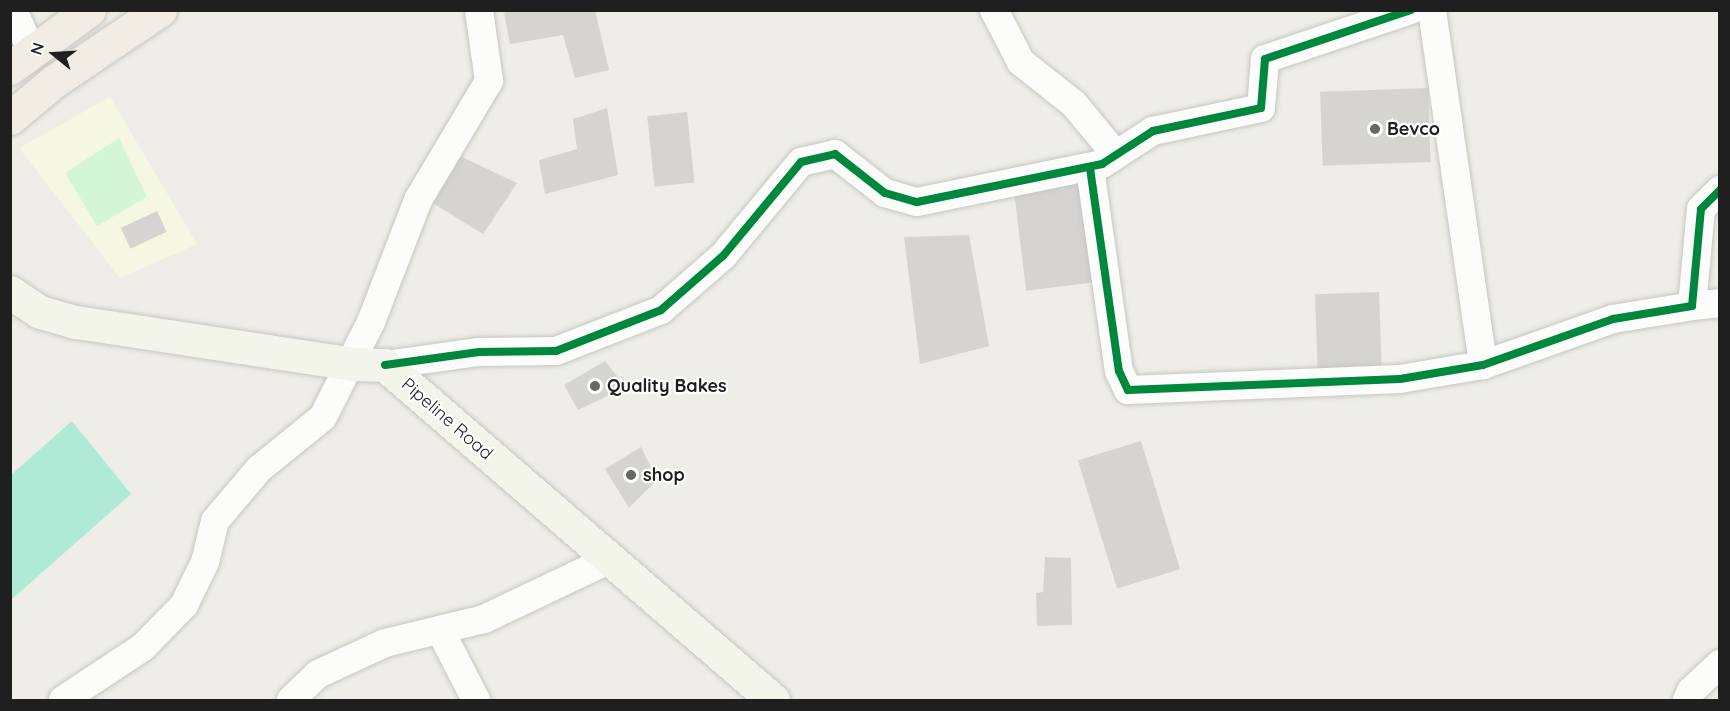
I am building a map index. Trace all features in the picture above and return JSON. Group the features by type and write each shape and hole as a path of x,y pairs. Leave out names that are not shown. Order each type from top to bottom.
{"main road":[{"path":"20,59 89,10"},
{"path":"10,118 53,82 160,10"}],"street":[{"path":"13,10 20,59 53,82"},
{"path":"63,700 143,647 184,605 206,562 215,521 260,469 323,417 353,364 418,201 489,81 479,10"},
{"path":"994,10 1021,62 1074,104 1116,156"},
{"path":"385,365 479,352 556,351 661,310 723,256 801,162 835,154 885,193 917,202 1090,168 1116,156 1153,131 1262,108 1265,59 1411,10"},
{"path":"1432,10 1484,365"},
{"path":"1090,168 1119,371 1128,390 1400,379 1484,365 1613,319 1706,305 1701,210 1719,190"},
{"name":"Pipeline Road","path":"10,292 40,312 76,322 353,364 385,365 772,700"},
{"path":"291,700 318,674 385,643 484,619 608,560"},
{"path":"440,630 476,700"},
{"path":"1687,700 1691,691 1719,664"}],"shaded area":[{"path":"110,97 197,244 120,278 19,148"}],"green space":[{"path":"119,138 147,197 97,226 65,173"},
{"path":"72,421 131,494 11,600 11,475"}],"building":[{"path":"513,10 595,10 609,70 575,78 563,35 510,44 504,13"},
{"name":"Bevco","path":"1428,88 1431,162 1323,166 1320,92"},
{"path":"607,108 618,175 545,194 539,160 577,149 573,119"},
{"path":"687,112 694,183 655,187 647,116"},
{"path":"460,156 517,183 483,234 421,196"},
{"path":"1082,179 1095,282 1026,291 1014,187"},
{"path":"157,211 167,232 130,249 121,228"},
{"path":"969,235 989,346 920,364 904,237"},
{"path":"1379,292 1382,374 1318,376 1315,294"},
{"name":"Quality Bakes","path":"605,361 626,387 578,410 564,385"},
{"path":"1141,441 1180,569 1117,588 1078,460"},
{"name":"shop","path":"641,447 657,480 629,508 605,469"},
{"path":"1045,557 1071,558 1072,625 1037,626 1036,593 1043,592"}],"cycle path":[{"path":"385,365 479,352 556,351 661,310 723,256 801,162 835,154 885,193 917,202 1102,164 1153,131 1261,108 1265,59 1411,10"},
{"path":"1090,168 1119,371 1128,390 1400,379 1483,365 1613,319 1692,306 1701,209 1720,190"}],"place":[{"name":"Bevco","path":"1375,129"},
{"name":"Quality Bakes","path":"595,386"},
{"name":"shop","path":"631,475"}]}
